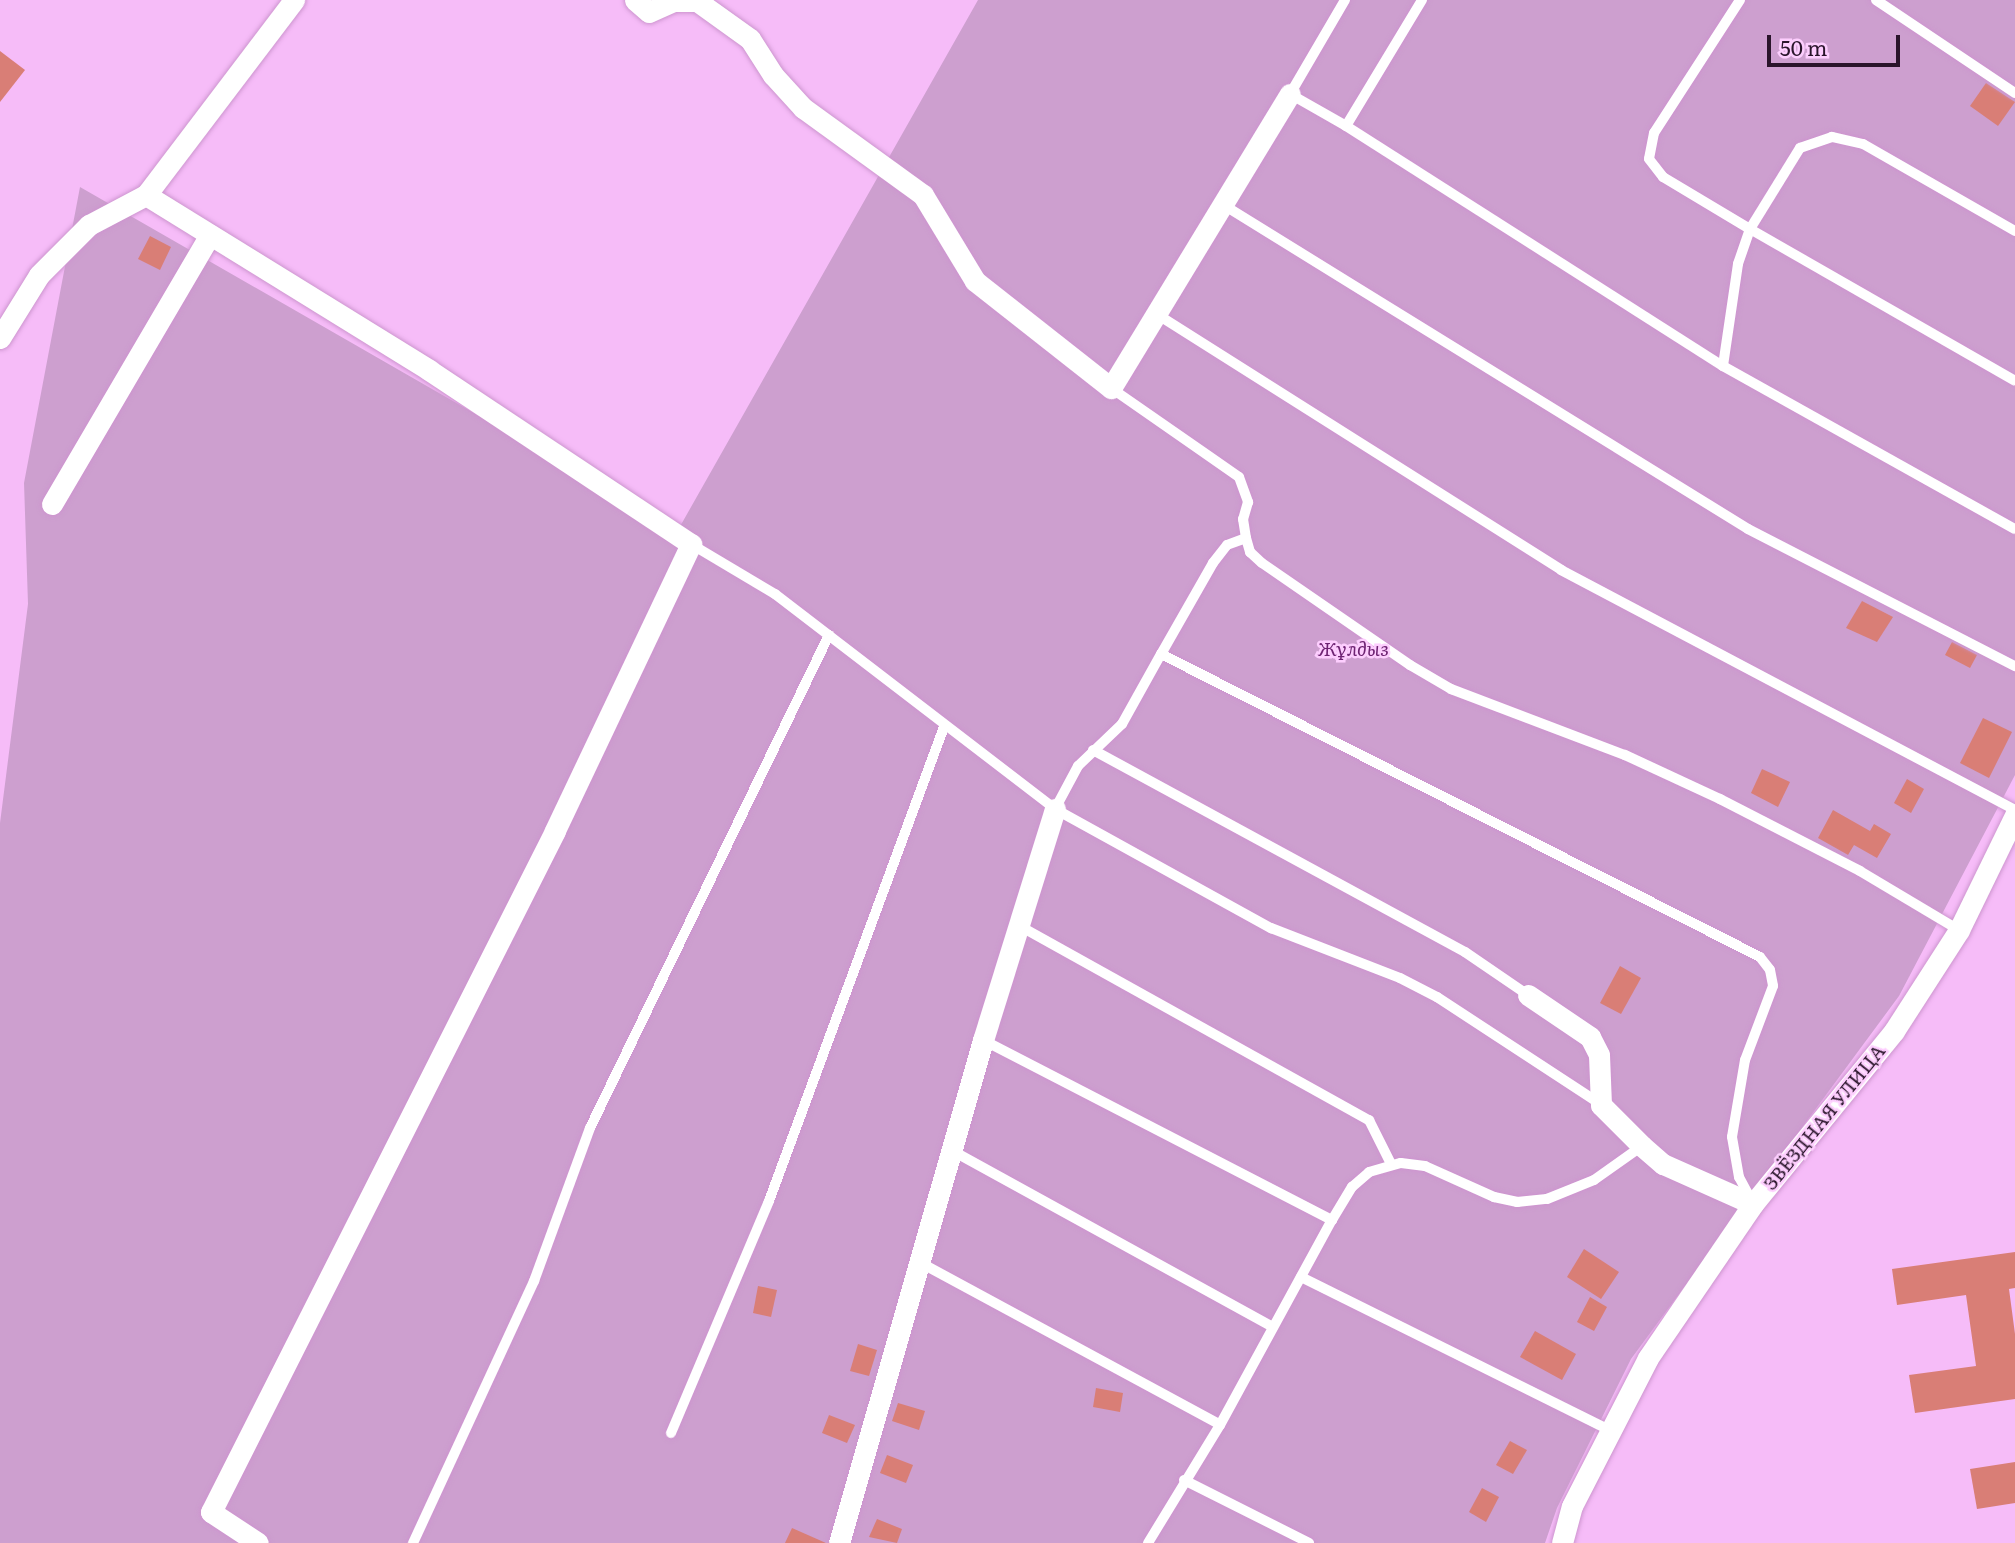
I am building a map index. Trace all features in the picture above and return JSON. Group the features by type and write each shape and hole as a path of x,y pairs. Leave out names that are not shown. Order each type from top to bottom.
{"street":[{"path":"0,338 39,275 89,225 146,195 294,0"},
{"path":"635,0 649,12 674,1 698,0 750,39 773,75 803,108 923,195 975,281 1111,388 1290,94"},
{"path":"146,195 429,370 691,544 555,831 211,1512 258,1543"},
{"path":"52,504 210,236"},
{"path":"839,1543 983,1040 1055,809"},
{"name":"ЗВЁЗДНАЯ УЛИЦА","path":"1601,1105 1663,1164 1753,1204 1877,1053 1959,930 2015,816"},
{"path":"1528,995 1590,1037 1599,1055 1601,1105"},
{"path":"1561,1541 1572,1506 1648,1359 1753,1204"}],"lane":[{"path":"1346,126 1422,0"},
{"path":"1740,0 1654,133 1649,159 1663,177 2015,381"},
{"path":"1876,0 2015,93"},
{"path":"1340,2 1290,94 1346,126 1723,366 2015,529"},
{"path":"1723,366 1738,264 1750,229 1800,148 1832,137 1863,144 2015,231"},
{"path":"1222,204 1736,522 2015,666"},
{"path":"1155,313 1560,570 2015,810"},
{"path":"1111,388 1239,477 1248,502 1243,519 1245,538 1250,552 1262,563 1451,689 1625,755 1720,799 1860,871 1959,930"},
{"path":"1055,809 1065,783 1093,750 1122,724 1213,563 1227,545 1245,538"},
{"path":"691,544 775,594 944,727 1055,809 1271,928 1400,978 1437,997 1601,1105"},
{"path":"413,1543 534,1280 590,1128 829,635"},
{"path":"1161,654 1760,957 1770,970 1773,986 1745,1060 1732,1137 1739,1177 1753,1204"},
{"path":"671,1433 769,1201 944,727"},
{"path":"1093,750 1465,952 1528,995"},
{"path":"1018,925 1369,1120 1391,1164"},
{"path":"983,1040 1332,1220"},
{"path":"1148,1543 1184,1479 1220,1424 1332,1220 1352,1187 1369,1172 1391,1164 1425,1166 1494,1197 1517,1202 1569,1192 1594,1180 1642,1146"},
{"path":"951,1150 1273,1327"},
{"path":"921,1264 1220,1424"},
{"path":"1301,1277 1611,1431"},
{"path":"1184,1479 1309,1543"}],"green space":[{"name":"Жұлдыз","path":"978,0 2015,0 2015,775 1899,996 1631,1359 1557,1508 1545,1543 0,1543 0,823 28,604 24,483 80,187 678,530"}],"building":[{"path":"0,51 25,70 0,102"},
{"path":"1986,83 2015,102 1998,126 1970,106"},
{"path":"150,236 171,247 160,270 138,259"},
{"path":"1862,601 1893,617 1877,642 1846,628"},
{"path":"1952,642 1977,655 1970,668 1945,655"},
{"path":"1983,718 2012,732 1989,778 1960,763"},
{"path":"1762,769 1790,782 1778,807 1751,793"},
{"path":"1907,779 1924,789 1911,813 1894,803"},
{"path":"1833,810 1870,831 1874,824 1891,834 1877,858 1854,845 1848,855 1818,838"},
{"path":"1620,966 1641,978 1621,1014 1600,1003"},
{"path":"1584,1249 1619,1272 1601,1299 1567,1277"},
{"path":"2015,1252 2015,1288 2009,1289 2015,1334 2015,1399 1915,1413 1909,1375 1976,1366 1966,1295 1897,1305 1892,1269"},
{"path":"758,1286 777,1290 771,1317 753,1313"},
{"path":"1590,1297 1607,1307 1594,1331 1577,1322"},
{"path":"1535,1331 1576,1354 1562,1380 1520,1357"},
{"path":"858,1344 877,1350 869,1376 850,1371"},
{"path":"1096,1388 1123,1393 1120,1412 1093,1407"},
{"path":"898,1403 925,1411 919,1430 892,1421"},
{"path":"829,1415 855,1425 847,1443 822,1433"},
{"path":"1510,1441 1527,1450 1513,1474 1496,1465"},
{"path":"887,1455 913,1465 906,1483 880,1473"},
{"path":"2015,1462 2015,1503 1977,1509 1970,1469"},
{"path":"1482,1488 1499,1497 1486,1522 1469,1512"},
{"path":"877,1519 902,1529 897,1543 869,1537"},
{"path":"792,1528 826,1543 785,1543"}]}
